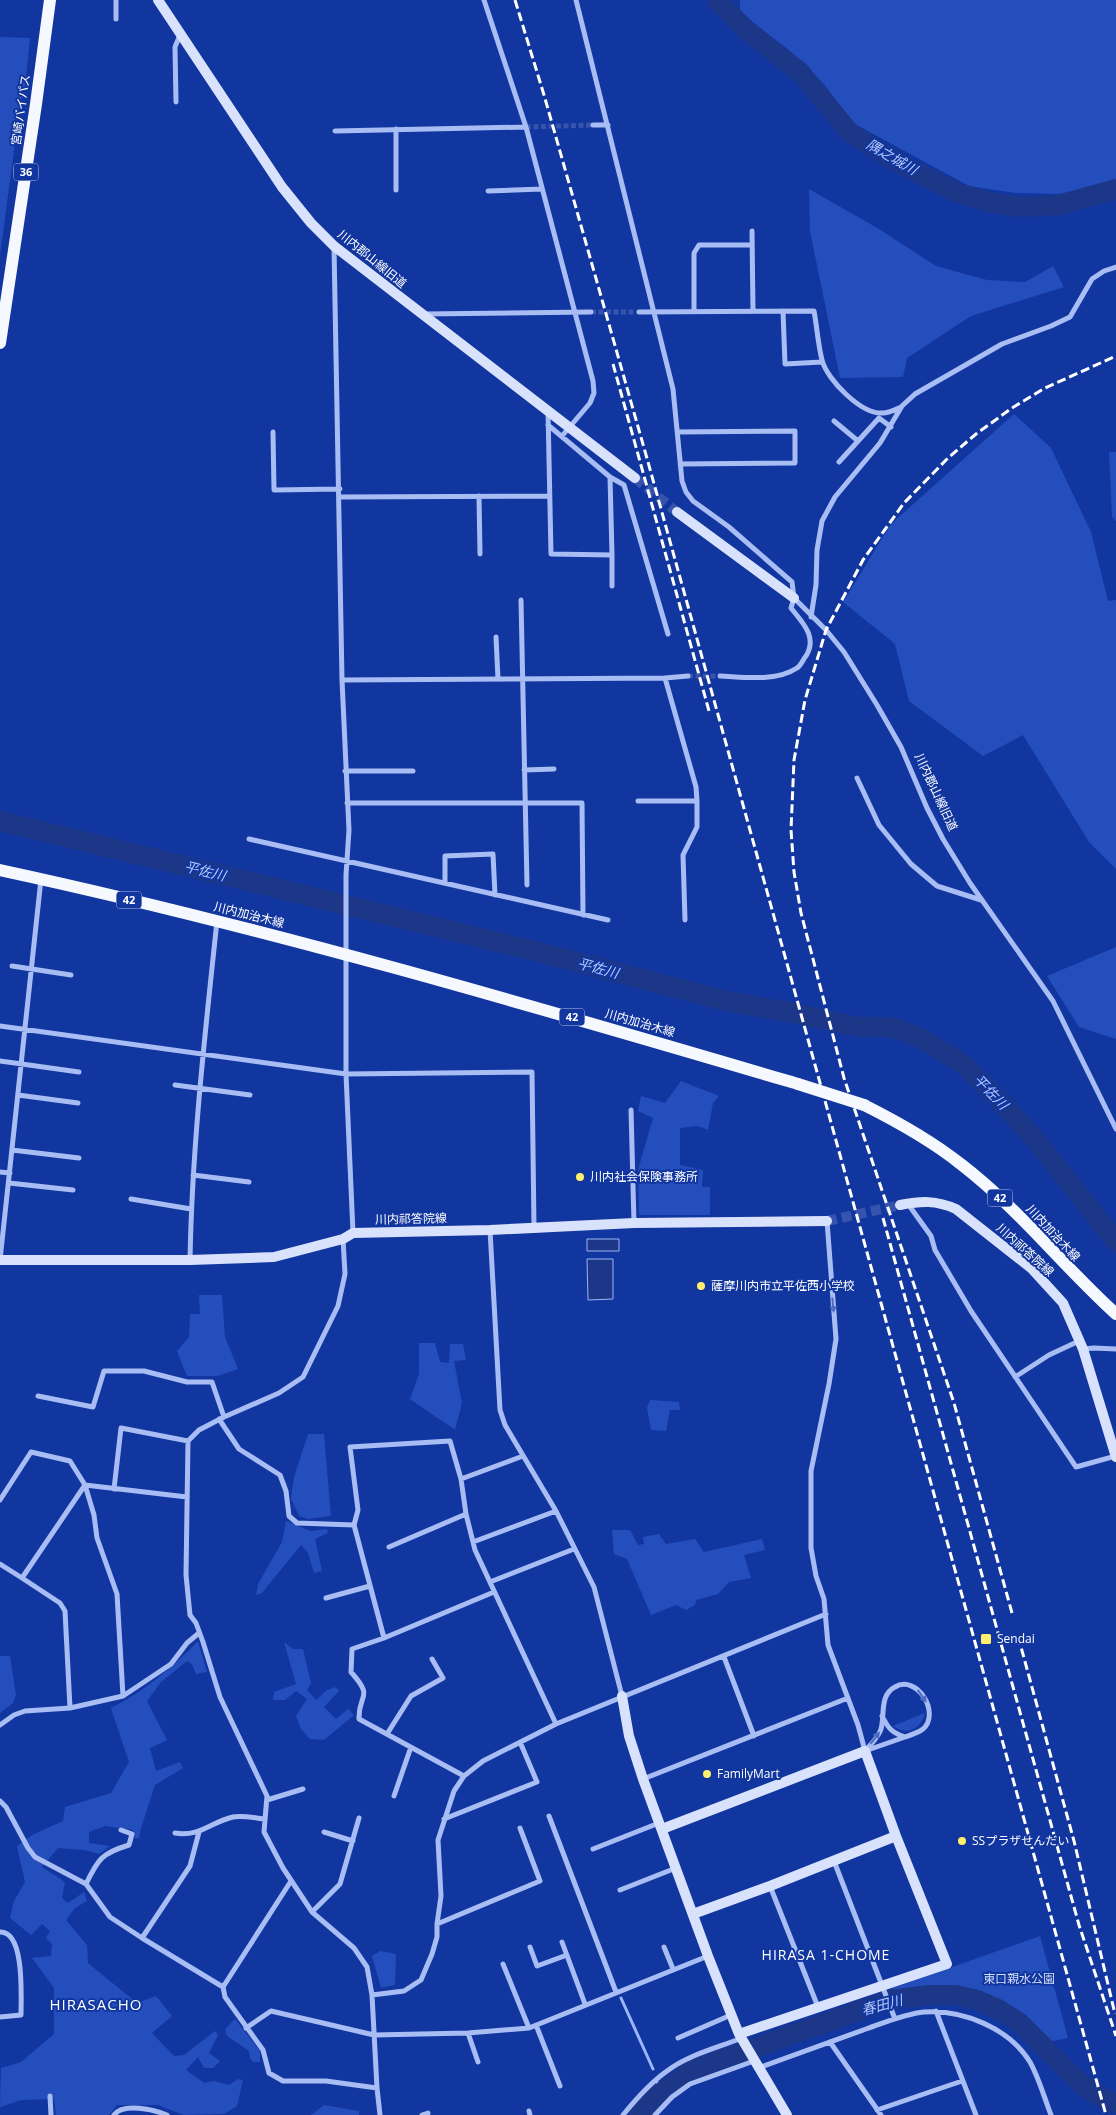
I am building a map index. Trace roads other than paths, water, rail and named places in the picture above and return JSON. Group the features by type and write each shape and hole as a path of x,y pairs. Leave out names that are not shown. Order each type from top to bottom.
{"main road":[{"name":"宮崎バイパス","path":"0,343 50,0"},
{"name":"川内加治木線","path":"0,870 217,921 512,999 864,1105 920,1135 962,1164 1041,1238 1080,1282 1116,1314"}],"street":[{"path":"116,0 116,19"},
{"name":"川内郡山線旧道","path":"158,0 282,187 306,217 334,246 635,478"},
{"path":"484,0 526,126 573,312 593,381 594,393 590,403 568,426 562,436"},
{"path":"576,0 674,389 680,464 682,481 686,492 693,501 729,527 792,582 794,598 791,608 805,625 811,638 809,651 798,668 776,676 720,676"},
{"path":"176,102 176,47 180,35"},
{"path":"593,125 608,125"},
{"path":"335,131 526,126"},
{"path":"396,129 396,190"},
{"path":"488,191 542,189"},
{"path":"752,231 753,311"},
{"path":"694,311 694,253 699,245 752,245"},
{"path":"334,246 344,771 348,830 346,875 346,1074 353,1233"},
{"path":"811,617 816,585 817,550 822,521 835,497 880,443 902,406 915,394 1002,344 1070,317 1092,279 1104,271 1116,267"},
{"path":"783,311 785,364 822,362"},
{"path":"639,312 814,311 822,362 840,389 857,403 874,412 884,413"},
{"path":"421,314 591,312"},
{"path":"839,462 884,413 902,406"},
{"path":"548,410 551,554 612,555"},
{"path":"879,418 891,427"},
{"path":"834,421 858,441"},
{"path":"548,425 610,477 624,485 668,634"},
{"path":"677,432 795,431 796,462 680,464"},
{"path":"273,432 274,490 340,489"},
{"path":"610,477 612,586"},
{"path":"478,496 480,554"},
{"path":"340,497 550,496"},
{"name":"川内郡山線旧道","path":"678,512 794,598 826,630 844,652 902,747 927,808 961,868 1053,1001 1116,1129"},
{"path":"521,600 527,885"},
{"path":"496,637 498,679"},
{"path":"342,680 665,678 688,676"},
{"path":"665,678 696,787 696,828 682,856 685,920"},
{"path":"524,770 554,769"},
{"path":"344,771 413,771"},
{"path":"857,778 879,825 911,864 937,886 982,900"},
{"path":"638,801 697,802"},
{"path":"347,803 582,803 583,915"},
{"path":"250,838 608,920"},
{"path":"445,883 445,856 493,854 495,895"},
{"path":"0,1260 41,879"},
{"path":"190,1260 191,1208 202,1054 217,921"},
{"path":"12,966 71,975"},
{"path":"0,1026 346,1074 532,1072 534,1228"},
{"path":"0,1061 79,1072"},
{"path":"175,1085 250,1095"},
{"path":"18,1095 78,1103"},
{"path":"631,1110 634,1223"},
{"path":"12,1150 79,1158"},
{"path":"0,1172 10,1174"},
{"path":"193,1175 249,1182"},
{"path":"9,1183 73,1190"},
{"path":"131,1199 191,1208"},
{"name":"川内祁答院線","path":"903,1204 929,1201 942,1203 967,1216 1031,1268 1063,1303 1081,1345 1116,1456"},
{"path":"903,1204 931,1236 935,1250 971,1311 1076,1467 1116,1456"},
{"path":"622,2115 645,2089 668,2070 684,2061 818,2007 884,1990 947,1964 896,1836 828,1645 824,1599 816,1576 811,1548 811,1471 836,1339 827,1221"},
{"name":"川内祁答院線","path":"0,1260 190,1260 274,1257 342,1239 353,1233 490,1230 634,1223 827,1221"},
{"path":"490,1230 500,1410 505,1425 556,1512 594,1587 622,1696 629,1736 643,1779 708,1956 741,2038 787,2115"},
{"path":"342,1239 345,1274 338,1306 303,1377 279,1394 222,1418 199,1430 188,1441 188,1601 190,1615 196,1623 220,1697 267,1796 264,1832 291,1880 312,1912 354,1948 367,1967 372,1995 380,2115"},
{"path":"1015,1377 1049,1355 1081,1345 1094,1348 1116,1349"},
{"path":"38,1396 93,1407 104,1372 144,1371 187,1382 212,1382 222,1418 239,1449 280,1475 286,1491 289,1516 297,1523 354,1524"},
{"path":"114,1488 121,1428 188,1441"},
{"path":"384,1638 354,1524 358,1510 350,1447 450,1441 461,1479 466,1514 473,1542 494,1592 556,1724"},
{"path":"0,1500 31,1452 70,1461 85,1485 94,1515 97,1538 117,1594 123,1696"},
{"path":"461,1479 523,1456"},
{"path":"85,1485 187,1497"},
{"path":"22,1578 85,1485"},
{"path":"473,1542 556,1512"},
{"path":"389,1547 466,1514"},
{"path":"490,1582 574,1549"},
{"path":"0,1564 60,1603 65,1612 70,1708"},
{"path":"326,1598 370,1586"},
{"path":"464,1776 359,1719 358,1712 365,1694 362,1684 351,1672 352,1649 384,1638 494,1592"},
{"path":"372,1995 404,1991 421,1980 437,1937 441,1896 438,1840 454,1791 464,1776 484,1761 556,1724 826,1614"},
{"path":"0,1725 14,1715 25,1711 70,1708 123,1696 171,1664 187,1643 199,1633"},
{"path":"724,1657 754,1736"},
{"path":"387,1734 411,1696 443,1678 432,1659"},
{"path":"593,1849 905,1738 921,1730 929,1717 927,1704 916,1688 904,1684 893,1688 887,1694 882,1716 882,1729 865,1751"},
{"path":"643,1779 848,1698"},
{"path":"882,1716 892,1732 905,1738"},
{"path":"444,1819 538,1782 520,1742"},
{"path":"394,1796 410,1747"},
{"path":"267,1800 303,1790"},
{"path":"0,1802 10,1813 28,1848 35,1856 86,1884 110,1917 224,1987"},
{"path":"549,1816 616,1992"},
{"path":"175,1833 199,1832 233,1817 265,1819"},
{"path":"312,1912 340,1884 359,1818"},
{"path":"437,1924 540,1881 520,1828"},
{"path":"86,1884 98,1859 111,1850 129,1845 132,1834 121,1830"},
{"path":"142,1938 190,1866 199,1832"},
{"path":"324,1832 353,1840"},
{"path":"693,1914 896,1836"},
{"path":"834,1861 895,2019"},
{"path":"620,1890 676,1868"},
{"path":"291,1880 224,1987 225,1997 263,2050 270,2073 284,2081 326,2081 377,2088"},
{"path":"770,1886 818,2007"},
{"path":"0,1932 11,1936 19,1952 21,2015 0,2016"},
{"path":"562,1942 585,2004"},
{"path":"530,1947 537,1966 567,1956"},
{"path":"664,1948 673,1970"},
{"path":"246,2028 271,2011 374,2035 468,2033 529,2028 708,1956"},
{"path":"503,1964 529,2028"},
{"path":"936,2011 976,2115"},
{"path":"655,2115 672,2097 690,2084 754,2062 830,2042 895,2019 921,2012 936,2011 957,2014 975,2020 997,2032 1016,2046 1029,2060 1051,2115"},
{"path":"678,2038 732,2015"},
{"path":"536,2025 560,2086"},
{"path":"468,2033 478,2062"},
{"path":"830,2042 879,2113 962,2081"},
{"path":"50,2096 51,2115"},
{"path":"114,2115 119,2110 127,2108 154,2110 167,2115"},
{"path":"422,2115 428,2113"}],"waterway":[{"name":"隅之城川","path":"717,0 747,31 800,72 850,133 897,162 956,192 992,203 1022,207 1059,205 1116,189"},
{"name":"平佐川","path":"0,821 535,951 726,1001 858,1027 891,1027 921,1038 964,1065 1000,1101 1035,1139 1116,1242"},
{"name":"春田川","path":"638,2115 654,2098 690,2071 889,2000 929,1995 956,1995 977,2000 998,2009 1020,2023 1080,2083 1097,2095 1113,2103 1116,2102"},
{"path":"621,1998 653,2069"},
{"path":"657,2082 661,2092"}],"tunnel":[{"path":"526,127 593,125"},
{"path":"591,312 639,312"},
{"path":"635,478 677,512"},
{"path":"688,676 720,676"},
{"path":"827,1221 900,1205"}],"railway":[{"path":"515,0 544,95 648,462 1106,2115"},
{"path":"1012,1613 954,1403 844,1078 801,913 794,872 791,830 794,760 805,700 826,630 863,560 904,503 948,458 976,434 1012,408 1045,388 1116,356"},
{"path":"613,364 709,711"},
{"path":"883,1218 1079,1925 1116,2036"},
{"path":"1018,1636 1074,1841 1115,2014"}],"place":[{"name":"川内社会保険事務所","path":"580,1177"},
{"name":"薩摩川内市立平佐西小学校","path":"701,1286"},
{"name":"Sendai","path":"986,1639"},
{"name":"FamilyMart","path":"707,1774"},
{"name":"SSプラザせんだい","path":"962,1841"}],"district":[{"name":"HIRASA 1-CHOME","path":"826,1955"},
{"name":"HIRASACHO","path":"96,2005"}],"park label":[{"name":"東口親水公園","path":"1019,1979"}]}
